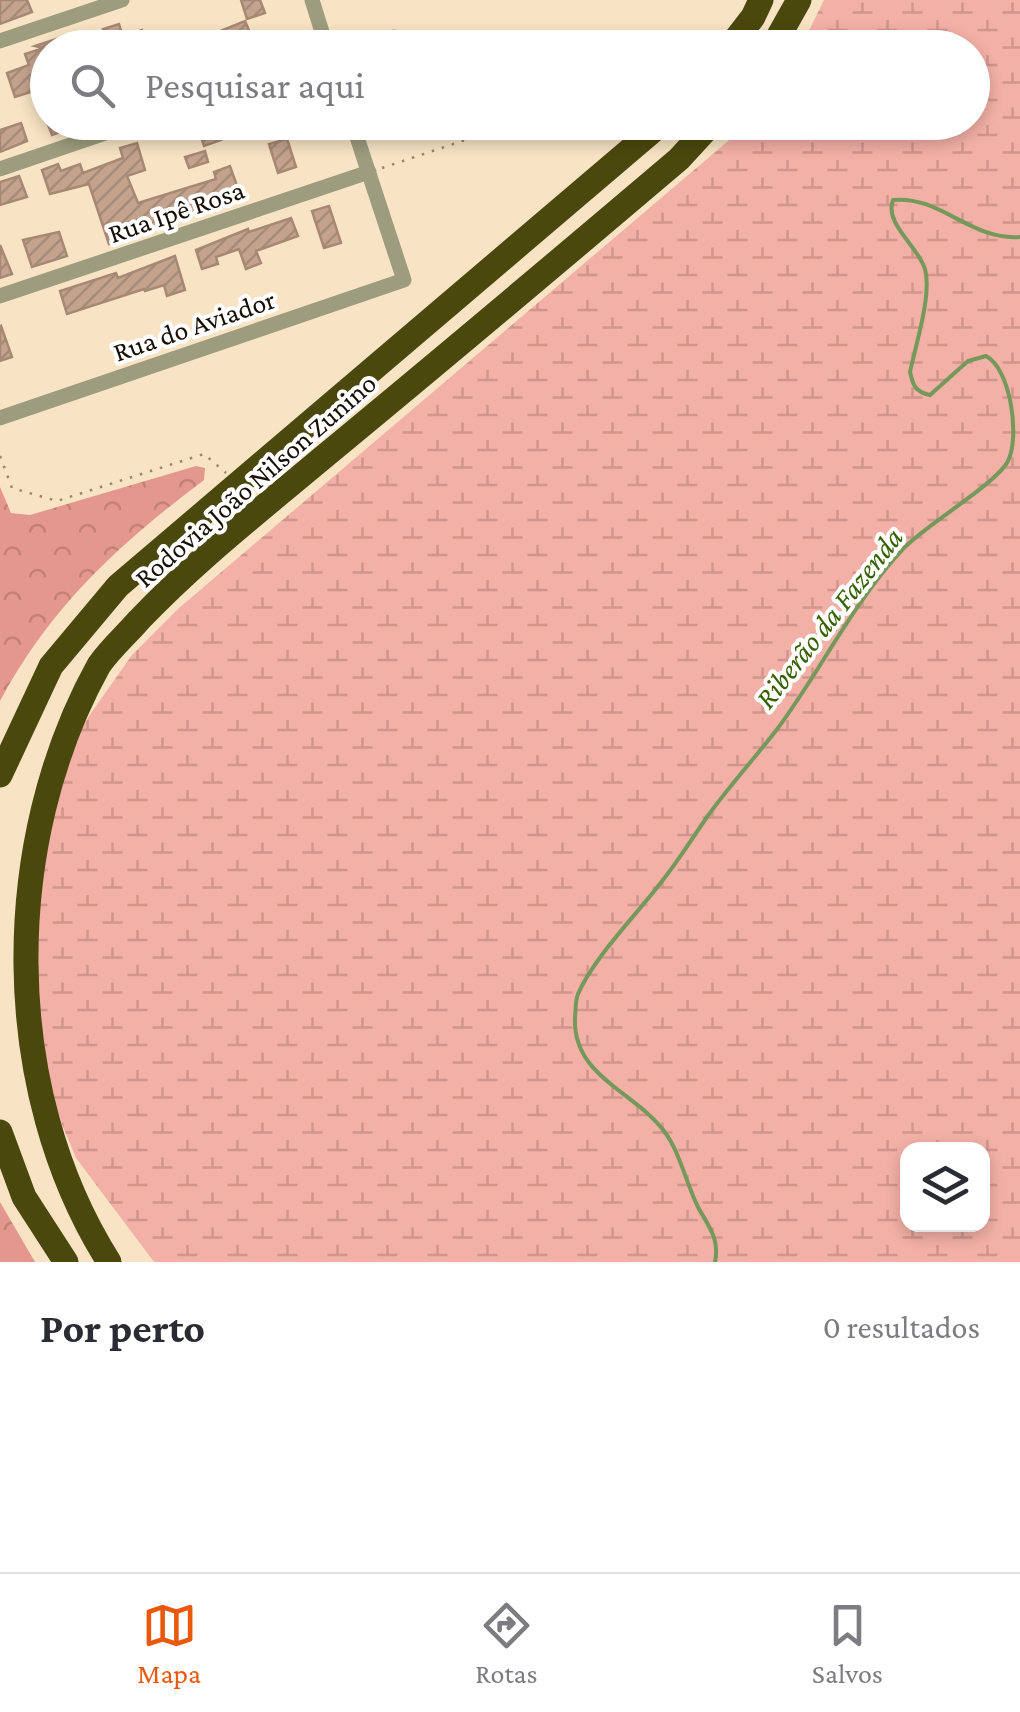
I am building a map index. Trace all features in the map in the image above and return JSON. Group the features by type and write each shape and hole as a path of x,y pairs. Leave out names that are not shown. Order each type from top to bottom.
{"highway":[{"path":"742,30 761,0"},
{"path":"782,30 799,0"},
{"name":"Rodovia João Nilson Zunino","path":"0,775 51,666 118,586 642,140"},
{"name":"Rodovia João Nilson Zunino","path":"110,1262 60,1190 26,1105 5,1006 4,950 10,884 22,822 54,738 100,662 182,575 664,172 695,140"},
{"path":"0,1132 24,1197 66,1262"}],"street":[{"path":"33,30 122,0"},
{"path":"312,0 321,30"},
{"path":"0,41 30,31"},
{"path":"0,169 85,140"},
{"path":"358,140 369,172"},
{"name":"Rua do Aviador","path":"0,418 404,280 369,172"},
{"name":"Rua Ipê Rosa","path":"0,296 369,172"}],"path":[{"path":"369,172 464,140"},
{"path":"0,456 12,488 57,501 204,454 239,483"}],"green space":[{"path":"824,0 1020,0 1020,1262 154,1262 76,1158 36,1062 27,1003 52,781 89,716 132,655 179,608 729,140 990,140 990,30 809,30"},
{"path":"196,466 205,468 204,480 143,528 89,579 41,635 0,701 0,487 11,513 30,515"},
{"path":"0,1202 35,1262 0,1262"}],"building":[{"path":"0,0 27,0 32,12 0,24"},
{"path":"241,0 260,0 265,13 247,19"},
{"path":"245,21 249,30 223,30"},
{"path":"30,52 30,92 15,97 7,73 29,65 25,54"},
{"path":"21,123 27,141 0,152 0,130"},
{"path":"287,140 296,167 278,173 269,144"},
{"path":"137,143 145,170 127,176 138,203 216,179 214,172 230,166 241,197 224,203 222,197 199,206 201,211 184,216 183,213 149,229 145,217 121,225 125,238 109,244 89,184 50,194 42,170 58,164 61,171 80,164 83,173 123,158 120,148"},
{"path":"205,151 208,162 189,168 185,157"},
{"path":"19,176 27,197 0,205 0,182"},
{"path":"329,206 341,243 324,248 312,211"},
{"path":"291,218 298,236 256,251 261,263 246,269 239,249 216,257 218,264 202,269 196,250 248,229 249,232"},
{"path":"59,232 67,256 32,267 23,240"},
{"path":"0,245 12,274 0,278"},
{"path":"175,256 185,290 167,296 164,285 144,289 67,314 60,291 116,273 118,278"},
{"path":"0,327 12,357 0,361"}],"waterway":[{"name":"Riberão da Fazenda","path":"715,1262 712,1233 670,1139 583,1054 577,1037 577,997 604,952 778,728 886,569 915,538 990,481 1008,461 1013,436 1011,404 995,363 986,356 968,361 930,395 914,384 910,372 927,279 921,260 893,218 893,200 926,204 986,232 1020,237"}]}
